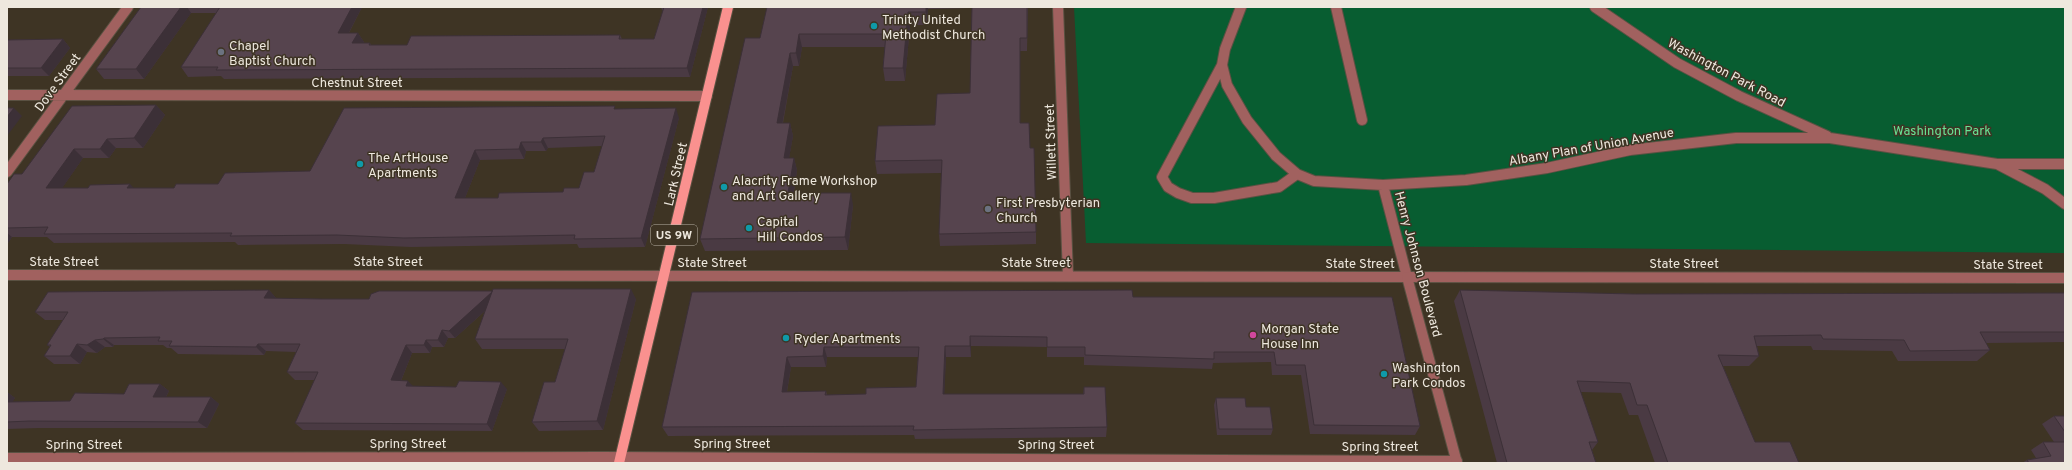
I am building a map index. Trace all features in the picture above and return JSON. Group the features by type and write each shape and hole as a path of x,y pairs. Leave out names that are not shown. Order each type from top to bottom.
{"main road":[{"name":"Lark Street","path":"620,460 728,7"}],"street":[{"name":"Dove Street","path":"7,172 128,7"},
{"name":"Willett Street","path":"1058,7 1068,276"},
{"name":"Henry Johnson Boulevard","path":"1241,7 1224,49 1222,65 1227,85 1247,120 1276,156 1297,174 1314,181 1383,185 1406,277 1457,462"},
{"path":"1336,7 1362,120"},
{"name":"Washington Park Road","path":"1595,7 1678,63 1739,96 1830,138"},
{"path":"1222,65 1162,177 1168,187 1192,198 1214,198 1279,187 1297,174"},
{"name":"Chestnut Street","path":"7,95 707,96"},
{"name":"Albany Plan of Union Avenue","path":"1383,185 1466,180 1547,168 1630,150 1736,138 1830,138 1997,164 2065,164"},
{"path":"1997,164 2045,189 2065,204"},
{"name":"State Street","path":"7,275 2065,278"},
{"name":"Spring Street","path":"7,458 1457,462"}],"green space":[{"name":"Washington Park","path":"1074,7 2065,7 2065,253 1086,243"}],"building":[{"path":"141,7 181,7 136,69 96,69"},
{"path":"220,7 352,7 338,33 358,33 352,43 370,43 369,45 407,45 411,36 620,35 619,39 654,39 664,7 703,7 687,68 216,70 218,67 181,67"},
{"path":"767,7 926,7 926,12 908,12 903,68 883,68 886,34 799,34 796,53 790,53 777,123 790,123 784,158 794,158 788,193 851,193 845,237 700,239 745,38 760,38"},
{"path":"972,7 1027,7 1027,38 1020,38 1020,123 1029,123 1030,148 1034,148 1036,232 939,234 942,160 875,161 878,126 935,125 937,94 970,93"},
{"path":"63,39 41,68 7,68 7,40"},
{"path":"156,105 134,138 107,139 100,149 74,149 46,188 88,188 90,185 130,184 127,188 174,188 176,184 218,184 225,173 310,171 344,108 615,106 614,109 676,108 641,238 574,239 575,235 404,238 337,235 230,236 232,233 44,234 48,227 7,228 7,184 14,174 22,174 72,106","holes":["605,136 594,172 584,172 579,188 564,188 563,192 499,193 498,198 455,198 475,150 519,149 521,142 541,142 543,138"]},
{"path":"7,108 14,108 7,117"},
{"path":"493,289 631,289 597,421 532,422 544,382 555,382 568,339 475,339"},
{"path":"269,290 264,298 369,299 371,294 379,291 492,291 449,331 442,330 438,340 426,340 424,345 406,345 391,380 408,381 406,386 456,387 459,381 501,382 487,424 295,423 318,372 287,372 300,344 258,344 256,347 169,346 172,341 158,341 160,337 104,338 95,340 87,345 77,344 70,356 44,356 51,345 47,345 68,312 35,312 48,292"},
{"path":"1132,290 1133,297 1392,297 1420,426 1314,425 1305,365 1276,365 1274,352 1214,352 1214,359 1085,355 1085,347 1047,347 1047,337 970,336 970,346 945,346 943,394 1084,394 1084,387 1105,387 1107,427 913,430 914,426 662,427 692,292","holes":["824,347 919,347 916,387 866,388 866,394 825,395 826,391 782,392 787,357 823,356"]},
{"path":"1460,290 1634,294 2065,293 2065,332 1980,332 1990,350 1910,351 1904,340 1823,339 1821,335 1754,336 1759,356 1718,355 1755,442 1790,442 1799,463 1668,463 1647,405 1637,405 1630,383 1577,381 1598,442 1589,442 1596,463 1507,463"},
{"path":"129,384 160,384 153,397 211,397 198,422 7,422 7,402 70,401 75,393 124,394"},
{"path":"1216,398 1245,398 1246,407 1270,407 1273,429 1219,429"},
{"path":"2054,416 2065,416 2065,432"},
{"path":"2043,442 2065,442 2065,463 2029,463 2027,460 2051,456"},
{"path":"1846,462 1847,463 1804,463"}],"place":[{"name":"Trinity United Methodist Church","path":"874,26"},
{"name":"Chapel Baptist Church","path":"221,52"},
{"name":"The ArtHouse Apartments","path":"360,164"},
{"name":"Alacrity Frame Workshop and Art Gallery","path":"724,187"},
{"name":"First Presbyterian Church","path":"988,209"},
{"name":"Capital Hill Condos","path":"749,228"},
{"name":"Morgan State House Inn","path":"1253,335"},
{"name":"Ryder Apartments","path":"786,338"},
{"name":"Washington Park Condos","path":"1384,374"}]}
